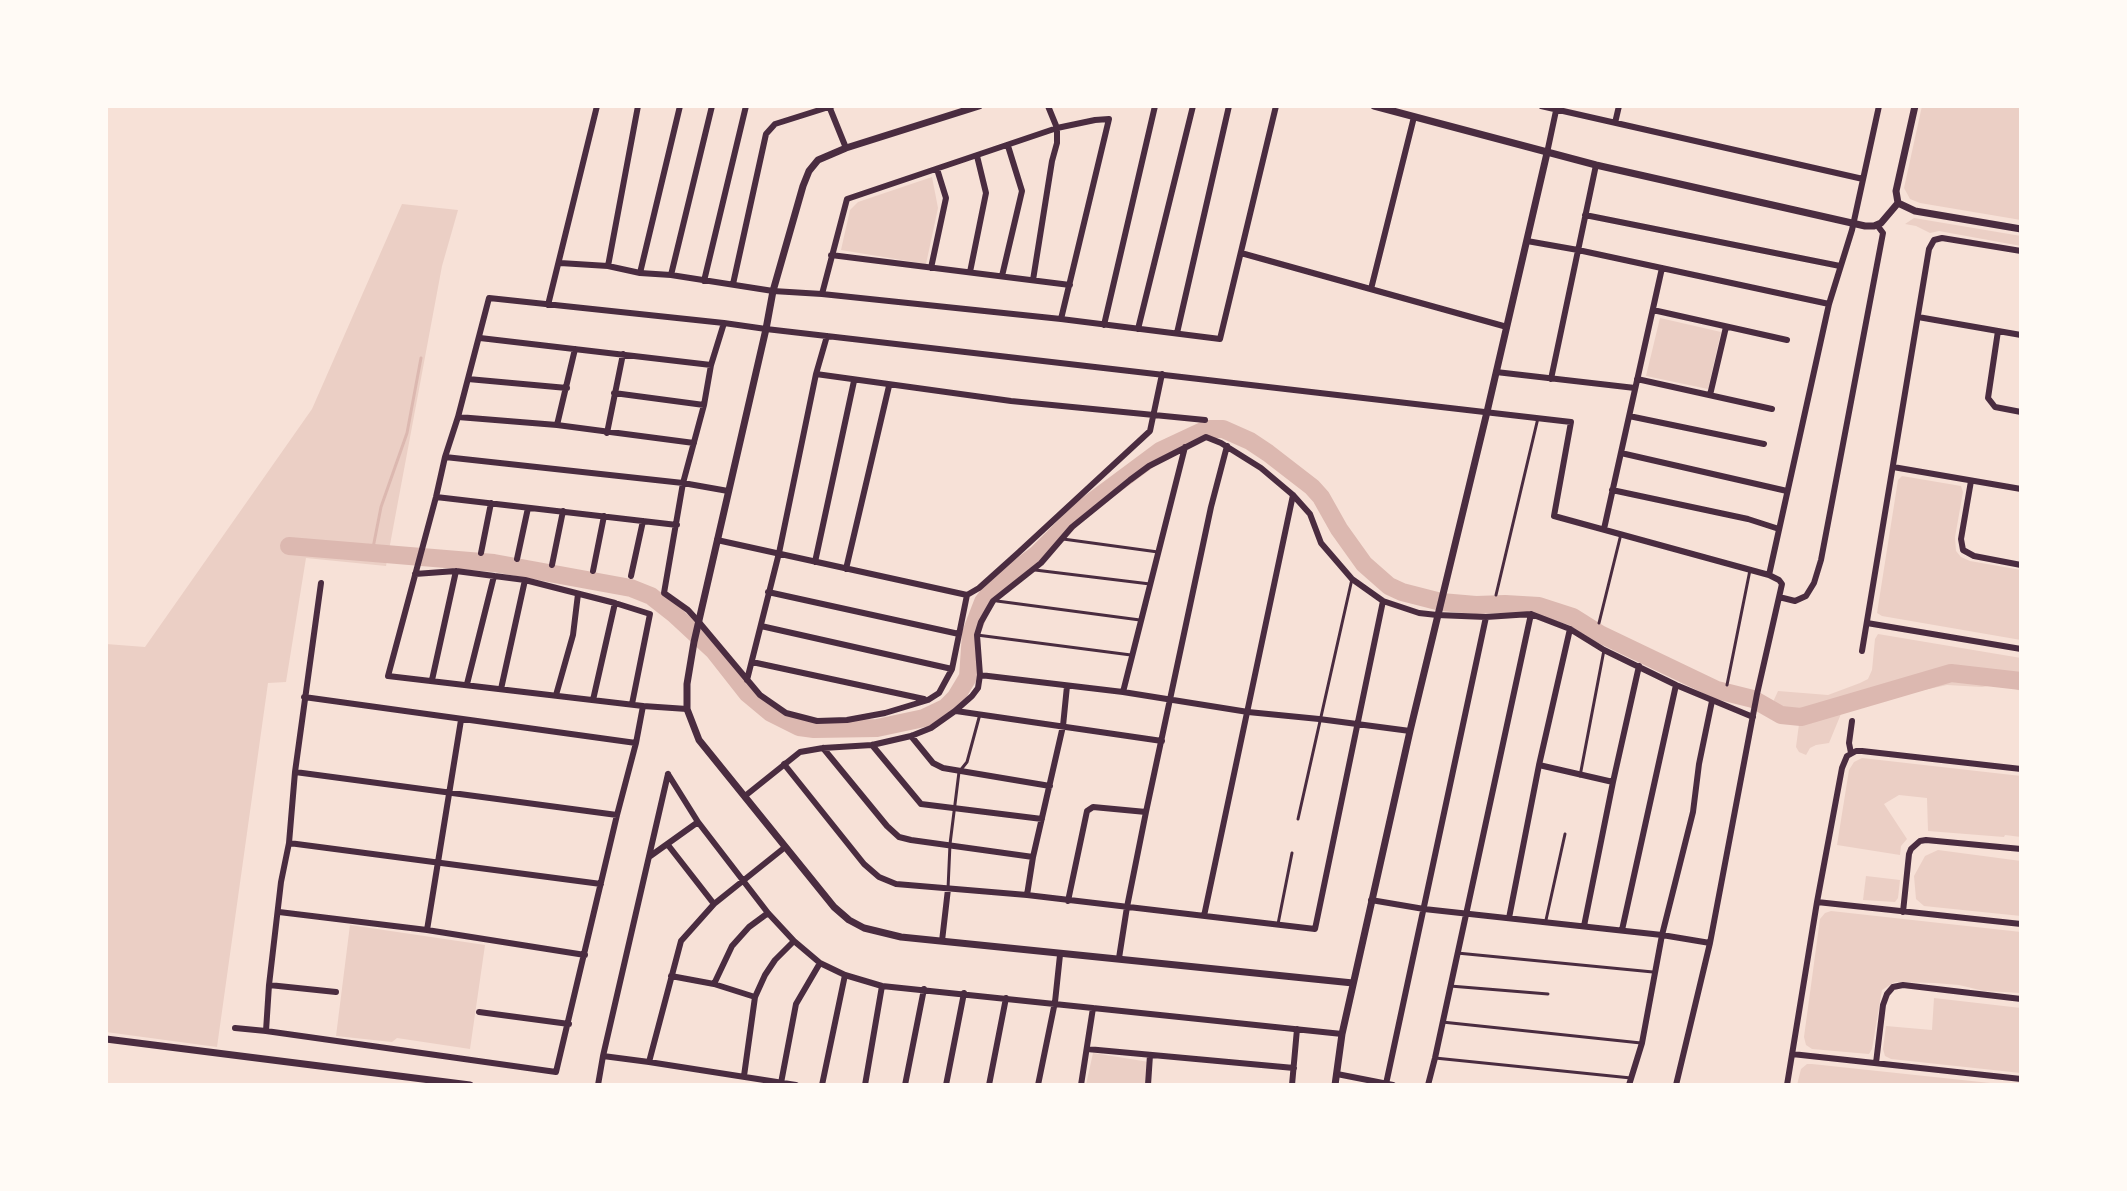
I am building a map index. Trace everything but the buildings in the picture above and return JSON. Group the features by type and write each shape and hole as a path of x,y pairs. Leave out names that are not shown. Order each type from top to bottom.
{"street":[{"path":"548,305 597,106"},
{"path":"608,266 638,106"},
{"path":"640,273 680,106"},
{"path":"671,275 712,106"},
{"path":"704,281 746,106"},
{"path":"733,284 766,134 775,124 830,106 846,148"},
{"path":"979,106 846,148 818,160 809,171 773,291 698,621 687,684 687,709 699,740 834,907 864,928 901,937 1060,955 1119,958 1353,983"},
{"path":"1033,280 1057,143 1057,128 1048,106"},
{"path":"1104,325 1155,106"},
{"path":"1138,329 1193,106"},
{"path":"1177,333 1229,106"},
{"path":"560,263 608,266 773,291 1061,319 1220,339 1276,106"},
{"path":"1374,106 1596,165 1869,226 1883,221 1898,203 1896,191 1915,106"},
{"path":"1541,106 1863,179"},
{"path":"1615,123 1619,106"},
{"path":"1769,575 1829,304 1853,223 1879,106"},
{"path":"1335,1085 1342,1034 1371,900 1557,108"},
{"path":"1371,289 1414,117"},
{"path":"822,294 847,199 1057,128 1109,119 1061,319"},
{"path":"1002,276 1022,191 1008,146"},
{"path":"970,272 986,193 977,156"},
{"path":"1551,379 1596,165"},
{"path":"931,268 946,198 937,169"},
{"path":"1898,203 1915,211 2021,229"},
{"path":"1585,215 1840,266"},
{"path":"1779,597 1795,601 1802,599 1811,589 1819,568 1883,233 1877,225"},
{"path":"1862,651 1929,249 1934,240 1942,238 2021,251"},
{"path":"1527,241 1829,304"},
{"path":"1241,253 1507,327"},
{"path":"831,255 1070,285"},
{"path":"1604,529 1662,268"},
{"path":"687,709 388,676 489,298 1571,422 1554,516 1769,575 1782,584 1757,694 1710,943 1676,1085"},
{"path":"1653,310 1787,340"},
{"path":"1918,317 2021,335"},
{"path":"724,323 683,483 664,593 688,610 760,695 796,717 817,721 847,720 885,713 928,700 939,693 952,669 967,595"},
{"path":"1710,395 1726,327"},
{"path":"1998,331 1988,398 1995,407 2021,412"},
{"path":"747,680 779,553 816,374 827,336"},
{"path":"480,338 711,365"},
{"path":"557,425 575,349"},
{"path":"607,433 623,354"},
{"path":"1496,372 1635,388"},
{"path":"816,374 1011,401 1205,420"},
{"path":"717,540 967,595 979,588 1150,431 1162,374"},
{"path":"468,379 567,388"},
{"path":"1637,379 1772,409"},
{"path":"815,562 854,381"},
{"path":"846,569 889,386"},
{"path":"614,393 704,405"},
{"path":"1629,416 1764,444"},
{"path":"458,417 557,425 694,443"},
{"path":"745,796 800,752 872,745 911,736 931,728 955,711 978,688 977,635 993,601 1033,570 1097,505 1149,466 1206,437 1217,440 1261,468 1293,495 1310,514 1321,543 1352,579 1383,601 1419,613 1437,615 1486,617 1531,614 1570,629 1604,650 1676,685 1753,717"},
{"path":"1119,958 1146,812 1211,507 1227,446"},
{"path":"1123,692 1185,447"},
{"path":"1621,453 1787,491"},
{"path":"445,457 683,483 728,491"},
{"path":"1893,467 2021,489"},
{"path":"1971,481 1961,539 1963,550 1974,556 2021,565"},
{"path":"1612,490 1748,519 1779,529"},
{"path":"1204,916 1293,495"},
{"path":"436,497 677,525"},
{"path":"481,553 491,503"},
{"path":"517,559 528,508"},
{"path":"552,565 563,511"},
{"path":"593,571 604,516"},
{"path":"631,576 643,521"},
{"path":"416,571 456,571 525,580 650,614 632,704"},
{"path":"432,680 456,571"},
{"path":"467,684 494,576"},
{"path":"501,689 525,580"},
{"path":"266,1031 281,882 289,843 304,697 321,583"},
{"path":"768,592 959,634"},
{"path":"556,695 573,635 578,594"},
{"path":"784,764 864,864 879,877 896,884 1027,895 1315,929 1383,601"},
{"path":"593,700 615,603"},
{"path":"1428,1085 1531,614"},
{"path":"1337,1074 1390,1084 1486,617"},
{"path":"1867,623 2021,649"},
{"path":"761,626 952,669"},
{"path":"1509,918 1570,629"},
{"path":"752,662 928,700"},
{"path":"1584,926 1639,666"},
{"path":"980,675 1410,731"},
{"path":"1622,930 1676,685"},
{"path":"1027,895 1063,726 1067,686"},
{"path":"304,697 636,743"},
{"path":"1630,1081 1642,1043 1662,935 1693,812 1712,701"},
{"path":"235,1028 556,1072 643,706"},
{"path":"955,711 1162,741"},
{"path":"427,930 461,720"},
{"path":"1851,753 1852,721"},
{"path":"911,736 933,763 943,768 1050,786"},
{"path":"872,745 921,804 1042,819"},
{"path":"823,748 899,837 1033,857"},
{"path":"1787,1085 1817,902 1842,768 1847,756 1862,751 2021,769"},
{"path":"1539,765 1613,782"},
{"path":"295,772 617,815"},
{"path":"598,1085 668,774 698,822 768,913 820,963 845,975 882,986 1342,1034"},
{"path":"1068,901 1087,811 1093,807 1146,812"},
{"path":"648,858 698,822"},
{"path":"1903,912 1909,854 1920,841 2021,849"},
{"path":"289,843 601,884"},
{"path":"668,845 714,904"},
{"path":"649,1062 681,941 714,904 784,848"},
{"path":"942,941 948,889"},
{"path":"1371,900 1710,943"},
{"path":"1817,902 2021,924"},
{"path":"279,912 427,930 585,955"},
{"path":"714,984 732,946 749,927 768,913"},
{"path":"744,1076 755,997 775,960 794,941"},
{"path":"1038,1085 1055,1002 1060,955"},
{"path":"781,1083 796,1004 820,963"},
{"path":"822,1085 845,975"},
{"path":"671,976 714,984 755,997"},
{"path":"269,985 336,992"},
{"path":"1876,1063 1883,1005 1893,987 1903,985 2021,999"},
{"path":"865,1085 882,986"},
{"path":"905,1085 924,989"},
{"path":"946,1085 964,993"},
{"path":"989,1085 1006,998"},
{"path":"1081,1085 1093,1008"},
{"path":"479,1012 569,1024"},
{"path":"1292,1085 1297,1029"},
{"path":"106,1039 470,1085"},
{"path":"1087,1049 1294,1068"},
{"path":"1792,1054 2021,1079"},
{"path":"1148,1085 1150,1055"},
{"path":"603,1056 796,1085"}],"lane":[{"path":"1496,595 1538,418"},
{"path":"1599,623 1621,534"},
{"path":"1063,539 1158,552"},
{"path":"1033,570 1150,584"},
{"path":"1727,685 1750,570"},
{"path":"1298,819 1352,579"},
{"path":"993,601 1140,620"},
{"path":"977,635 1131,655"},
{"path":"1580,776 1604,650"},
{"path":"948,889 959,772 967,762 980,714"},
{"path":"1545,922 1565,834"},
{"path":"1278,924 1292,853"},
{"path":"1457,953 1655,972"},
{"path":"1450,986 1548,994"},
{"path":"1442,1022 1642,1043"},
{"path":"1435,1058 1630,1081"}],"shaded area":[{"path":"1922,106 2021,106 2021,220 1910,199 1904,188"},
{"path":"932,177 938,208 926,264 841,250 850,210 858,202"},
{"path":"402,204 458,210 442,266 386,566 306,558 286,682 268,683 217,1047 106,1032 106,644 145,647 312,409"},
{"path":"1914,218 2021,236 2021,246 1939,231 1930,233 1905,224"},
{"path":"1660,318 1721,332 1708,389 1646,376"},
{"path":"1227,427 1262,444 1312,481 1324,493 1341,527 1377,572 1401,589 1435,596 1434,603 1390,591 1367,575 1335,535 1323,508 1310,493 1269,460 1224,433"},
{"path":"1902,476 1961,486 1963,492 1955,537 1956,551 1970,561 2021,570 2021,640 1877,613 1898,480"},
{"path":"1878,634 2021,658 2021,691 2001,684 1982,687 1947,685 1851,706 1843,709 1829,743 1810,748 1806,755 1799,752 1796,747 1799,724 1776,714 1773,702 1778,691 1828,695 1868,679"},
{"path":"1862,758 2021,776 2021,837 1928,831 1927,798 1899,795 1884,804 1907,839 1901,846 1900,855 1837,845 1849,770 1854,762"},
{"path":"1938,850 2021,861 2021,916 1924,906 1916,899 1914,876 1925,856"},
{"path":"1866,876 1900,880 1895,902 1863,900"},
{"path":"1831,911 2021,932 2021,993 1984,991 1959,985 1895,982 1882,990 1869,1054 1812,1049 1806,1045 1804,1037 1820,919"},
{"path":"350,925 485,945 470,1049 397,1038 392,1042 336,1036"},
{"path":"1934,998 2021,1008 2021,1073 1885,1056 1886,1026 1932,1030"},
{"path":"1093,1053 1149,1062 1146,1085 1086,1085"},
{"path":"1807,1064 2009,1085 1797,1085 1801,1069"}],"waterway":[{"path":"372,553 381,507 407,433 421,358"},
{"path":"289,546 494,563 631,588 651,596 674,614 714,651 747,693 771,713 799,727 877,728 924,718 945,708 956,697 968,677 971,633 983,602 995,586 1036,555 1082,509 1160,451 1207,429 1223,429 1250,441 1312,487 1364,564 1389,586 1441,602 1539,606 1573,617 1600,634 1717,690 1753,699 1781,715 1801,717 1951,673 2021,681"}]}
